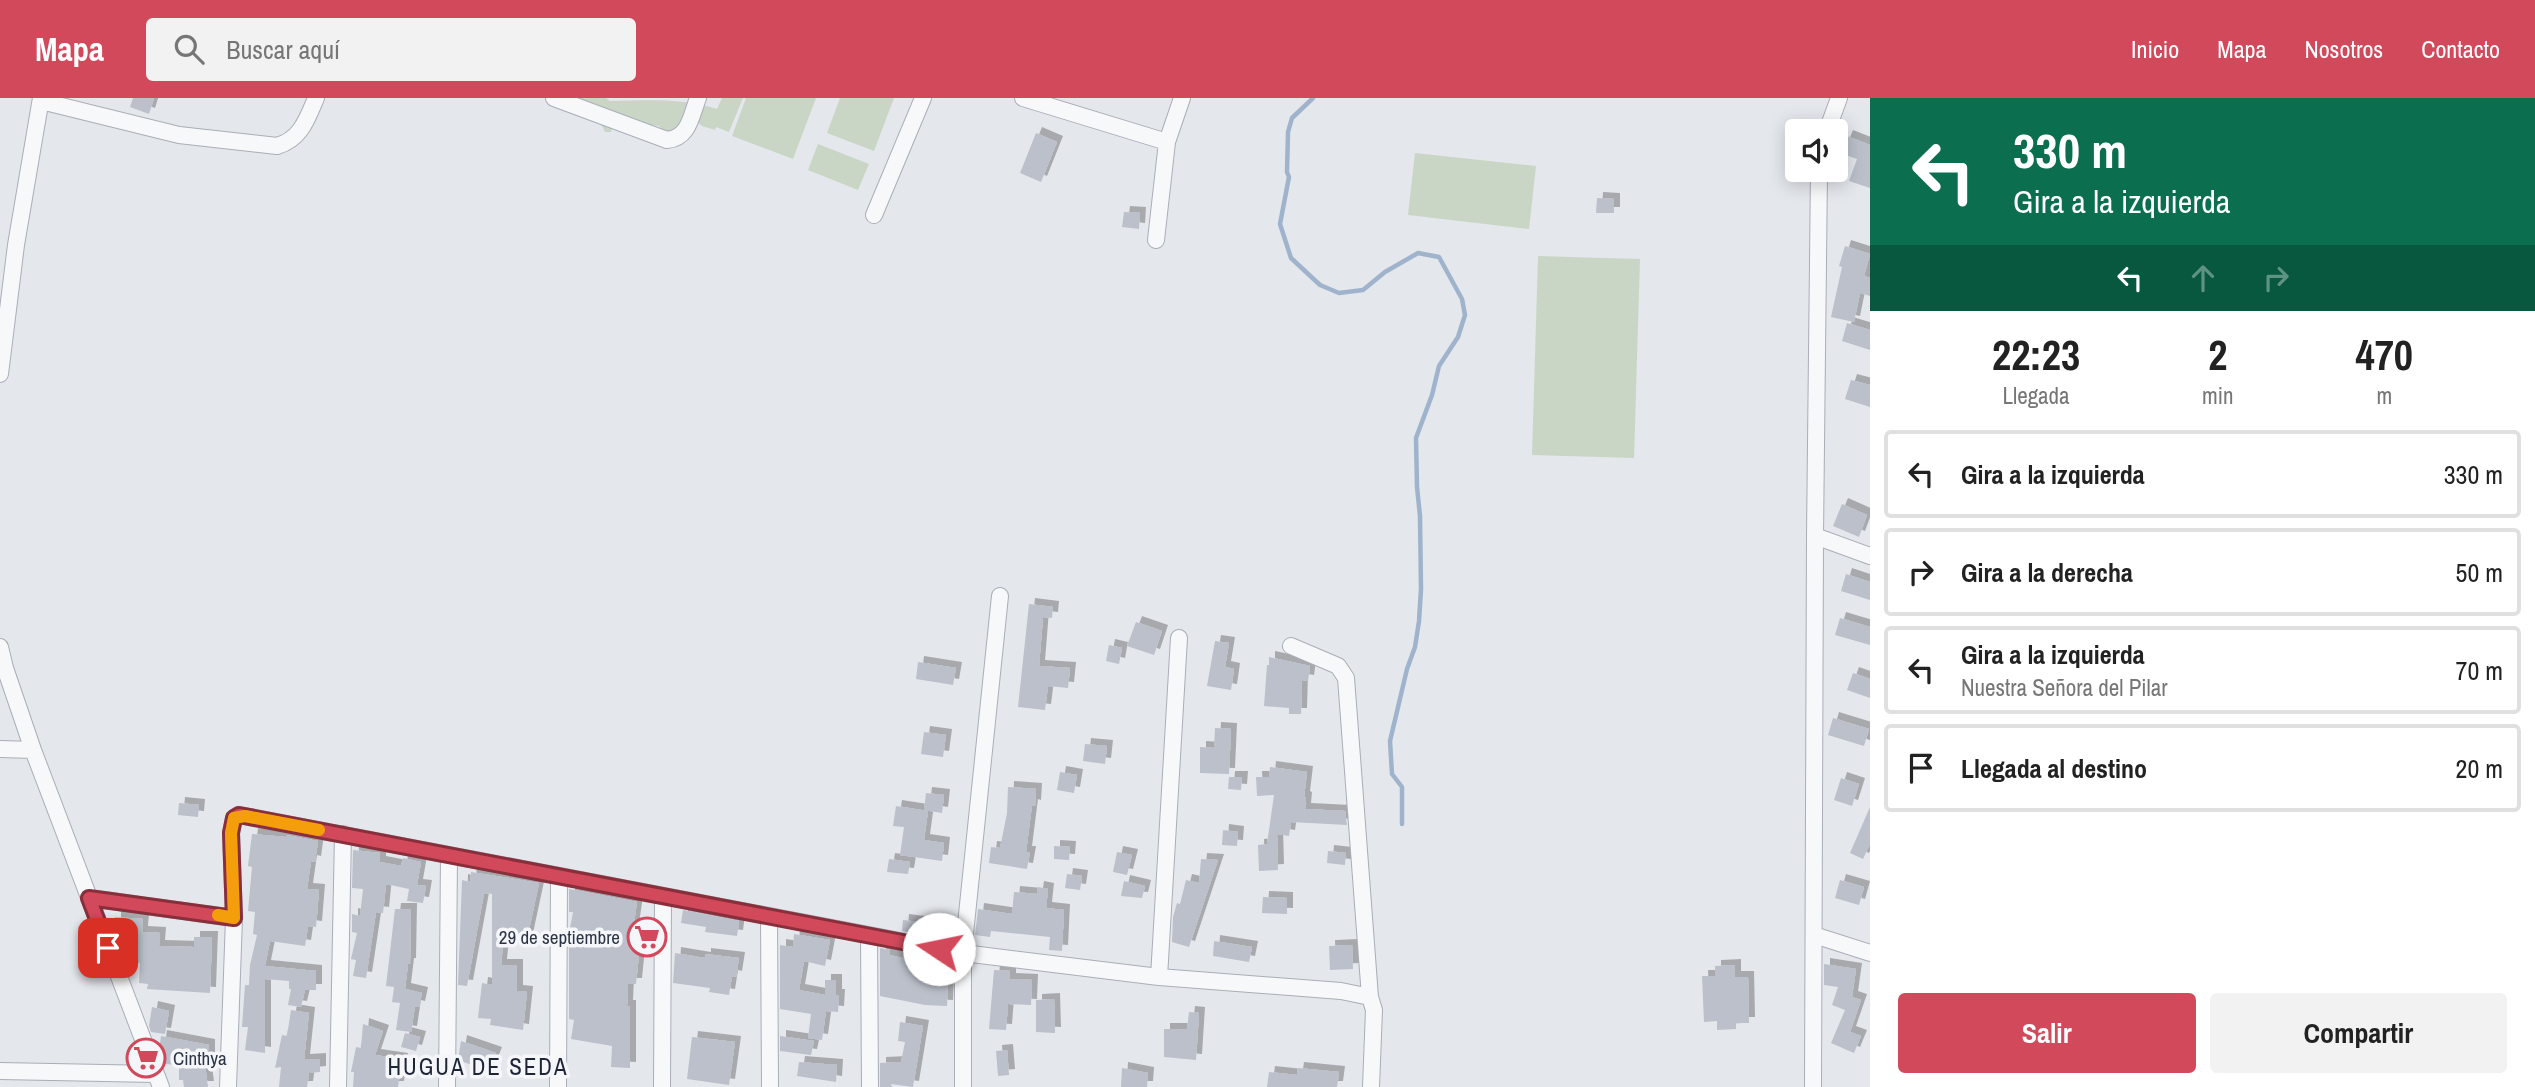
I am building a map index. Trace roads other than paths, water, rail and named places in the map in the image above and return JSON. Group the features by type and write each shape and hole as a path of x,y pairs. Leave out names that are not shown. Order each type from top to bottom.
{"street":[{"path":"0,374 16,245 41,100 179,135 277,146 287,144 300,132 316,98"},
{"path":"554,98 667,140 677,139 685,134 698,98"},
{"path":"874,215 923,98"},
{"path":"1024,98 1167,142"},
{"path":"1156,240 1167,142 1182,98"},
{"path":"1831,119 1839,98"},
{"path":"1814,1087 1819,182"},
{"path":"1815,536 1870,556"},
{"path":"963,1087 963,953 1000,596"},
{"path":"1159,977 1179,638"},
{"path":"1291,646 1338,666 1346,678 1370,997 1374,1010 1371,1087"},
{"path":"0,647 33,750 159,1080 0,1071"},
{"path":"0,749 33,750"},
{"path":"229,1087 234,918 231,833 234,818 245,816 963,953 1159,977 1341,990 1370,997"},
{"path":"338,1087 343,834"},
{"path":"447,1087 449,855"},
{"path":"558,1087 559,876"},
{"path":"662,1087 663,896"},
{"path":"89,898 234,918"},
{"path":"769,916 771,1087"},
{"path":"869,935 870,1087"},
{"path":"1814,935 1870,953"}],"waterway":[{"path":"1313,98 1292,118 1288,132 1289,177 1280,224 1291,258 1320,285 1339,293 1363,290 1385,272 1418,253 1439,257 1462,299 1465,315 1458,337 1439,366 1432,395 1416,438 1420,516 1419,621 1415,647 1390,741 1392,774 1402,787 1402,824"}],"place":[{"name":"29 de septiembre","path":"647,937"},
{"name":"Cinthya","path":"146,1058"}],"district":[{"name":"HUGUA DE SEDA","path":"478,1066"}]}
